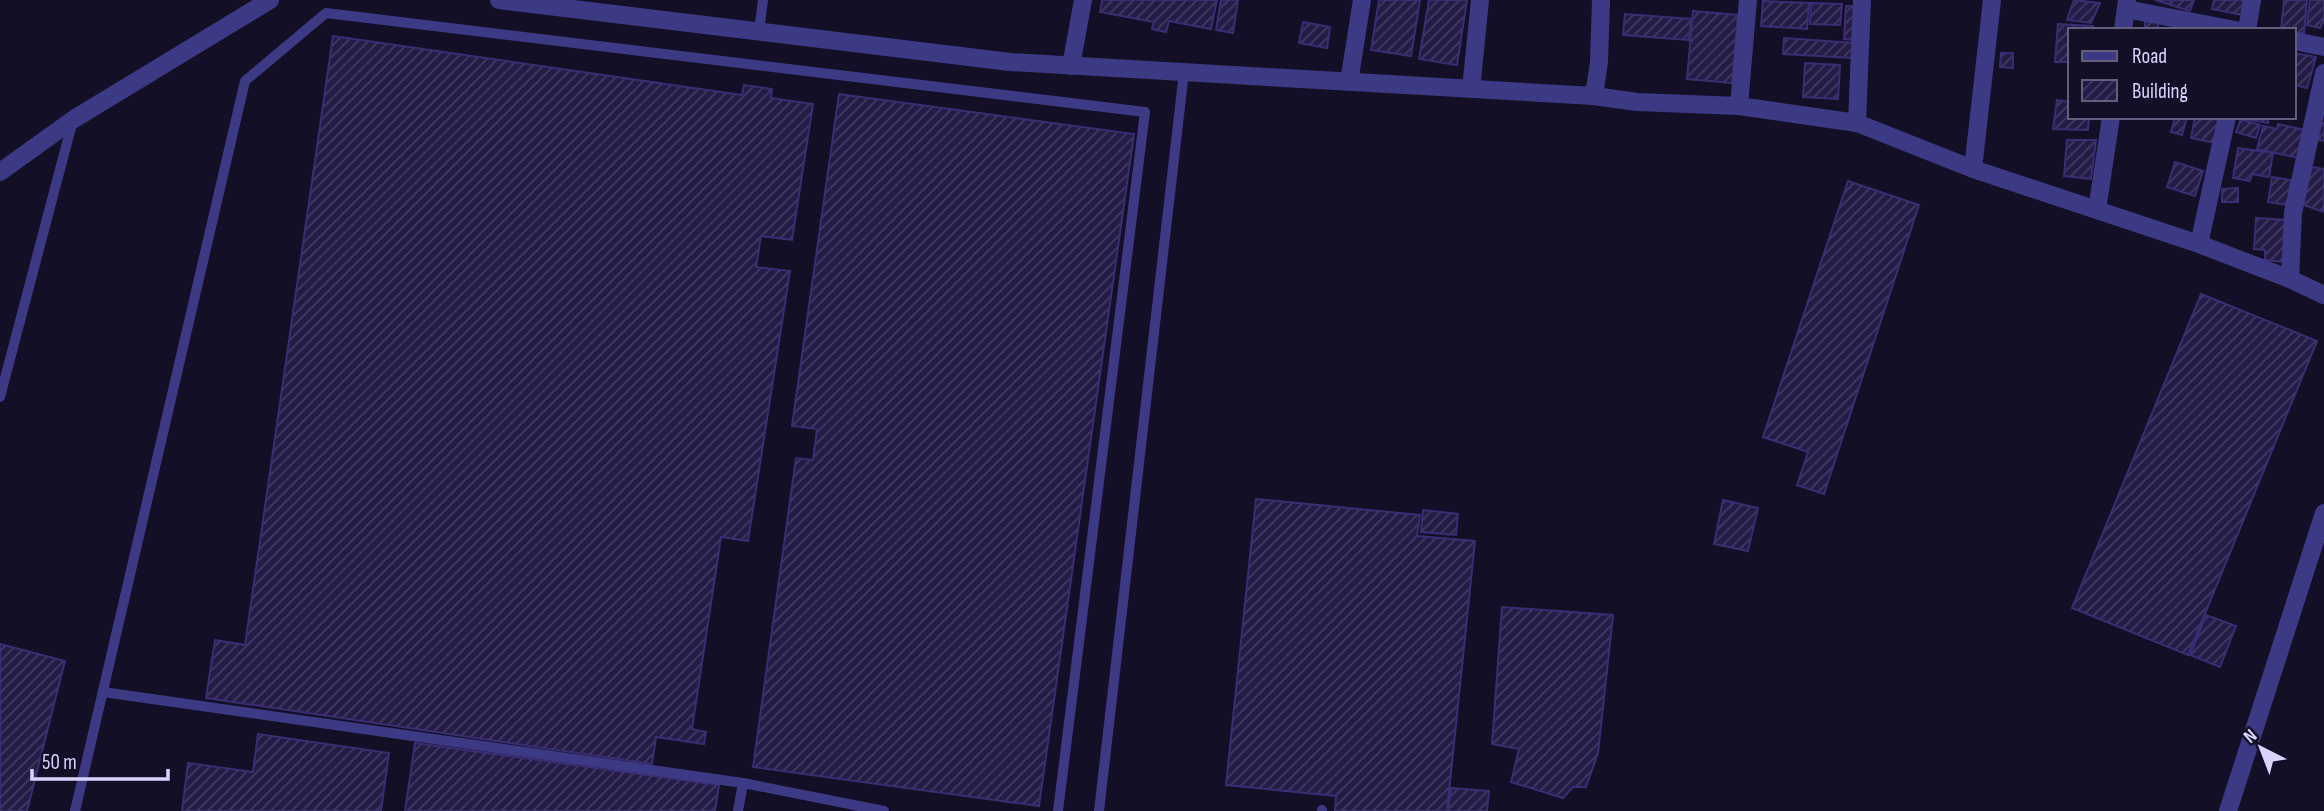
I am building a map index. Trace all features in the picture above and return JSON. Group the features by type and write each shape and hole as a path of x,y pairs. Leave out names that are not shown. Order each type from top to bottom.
{"street":[{"path":"0,172 74,120 270,0"},
{"path":"499,0 1010,62 1594,96 1637,102 1740,106 1857,123 1973,169 2199,244 2324,295"},
{"path":"1071,66 1083,0"},
{"path":"1349,82 1362,0"},
{"path":"1471,89 1480,0"},
{"path":"1594,96 1599,62 1601,0"},
{"path":"1740,106 1748,0"},
{"path":"1857,123 1862,0"},
{"path":"1973,169 1992,0"},
{"path":"2247,28 2252,0"},
{"path":"2123,28 2127,5 2226,28"},
{"path":"2296,41 2324,47"},
{"path":"2290,279 2293,213 2324,73"},
{"path":"2097,210 2111,119"},
{"path":"2199,244 2227,119"},
{"path":"2228,811 2324,513"}],"lane":[{"path":"759,32 763,0"},
{"path":"75,811 245,81 326,13 1145,112 1058,811"},
{"path":"1099,811 1184,72"},
{"path":"0,397 74,120"},
{"path":"103,692 743,783 884,811"},
{"path":"738,811 743,783"}],"building":[{"path":"1102,0 1217,0 1211,29 1169,21 1166,32 1152,29 1154,22 1100,12"},
{"path":"1221,0 1238,0 1233,33 1216,30"},
{"path":"1379,0 1420,0 1411,56 1371,50"},
{"path":"1429,0 1467,0 1457,65 1419,59"},
{"path":"2074,0 2100,3 2091,23 2067,20"},
{"path":"2155,0 2194,0 2190,11"},
{"path":"2214,0 2243,0 2242,15 2212,9"},
{"path":"2284,0 2307,0 2304,33 2296,33 2296,28 2281,28"},
{"path":"2310,0 2324,0 2324,20 2320,28 2307,25"},
{"path":"1763,1 1809,3 1807,29 1761,26"},
{"path":"1811,3 1842,4 1840,25 1810,24"},
{"path":"1846,6 1856,6 1854,40 1844,39"},
{"path":"1693,11 1738,15 1732,83 1687,79"},
{"path":"1625,14 1691,19 1689,40 1623,35"},
{"path":"1303,22 1330,27 1327,48 1299,43"},
{"path":"2145,22 2158,22 2158,28 2145,28"},
{"path":"2058,24 2093,26 2068,28 2068,62 2055,62"},
{"path":"333,36 742,95 744,85 772,89 771,98 813,104 792,240 761,236 756,267 790,271 748,541 721,537 692,729 706,732 704,744 656,737 652,764 206,698 215,640 245,645"},
{"path":"1784,38 1854,43 1853,58 1783,54"},
{"path":"2001,53 2013,53 2013,68 2000,67"},
{"path":"2296,53 2316,57 2307,88 2296,85"},
{"path":"1805,63 1840,65 1838,99 1803,97"},
{"path":"839,94 1134,134 1039,806 753,767 796,458 813,460 817,429 792,426"},
{"path":"2057,100 2068,102 2068,119 2089,119 2088,130 2053,129"},
{"path":"2174,119 2186,119 2182,135 2171,132"},
{"path":"2195,119 2221,119 2215,143 2191,138"},
{"path":"2241,119 2260,125 2256,138 2236,132"},
{"path":"2246,119 2268,119 2268,123"},
{"path":"2317,122 2324,123 2324,141 2314,139"},
{"path":"2278,124 2305,130 2299,158 2257,149 2263,126 2277,129"},
{"path":"2067,140 2096,140 2091,179 2064,176"},
{"path":"2238,148 2273,153 2269,177 2252,174 2250,181 2233,178"},
{"path":"2175,162 2203,171 2195,196 2167,187"},
{"path":"2312,167 2324,169 2324,212 2301,204"},
{"path":"2272,177 2291,180 2287,205 2268,202"},
{"path":"1848,181 1919,205 1824,494 1797,485 1808,452 1763,437"},
{"path":"2238,188 2238,202 2222,202 2222,189"},
{"path":"2256,218 2288,220 2284,262 2265,260 2265,250 2254,249"},
{"path":"2201,294 2317,341 2188,655 2072,608"},
{"path":"1256,499 1420,515 1417,536 1475,541 1447,811 1335,811 1336,796 1226,785"},
{"path":"1723,500 1758,508 1748,551 1714,544"},
{"path":"1423,510 1458,514 1456,535 1421,532"},
{"path":"1502,607 1613,615 1598,753 1586,787 1573,787 1563,798 1511,782 1519,749 1492,744"},
{"path":"2206,615 2236,626 2220,667 2190,655"},
{"path":"0,644 65,661 27,811 0,811"},
{"path":"258,734 389,753 381,811 182,811 188,763 253,772"},
{"path":"415,743 719,785 715,811 405,811"},
{"path":"1451,788 1489,791 1487,811 1448,811"}]}
